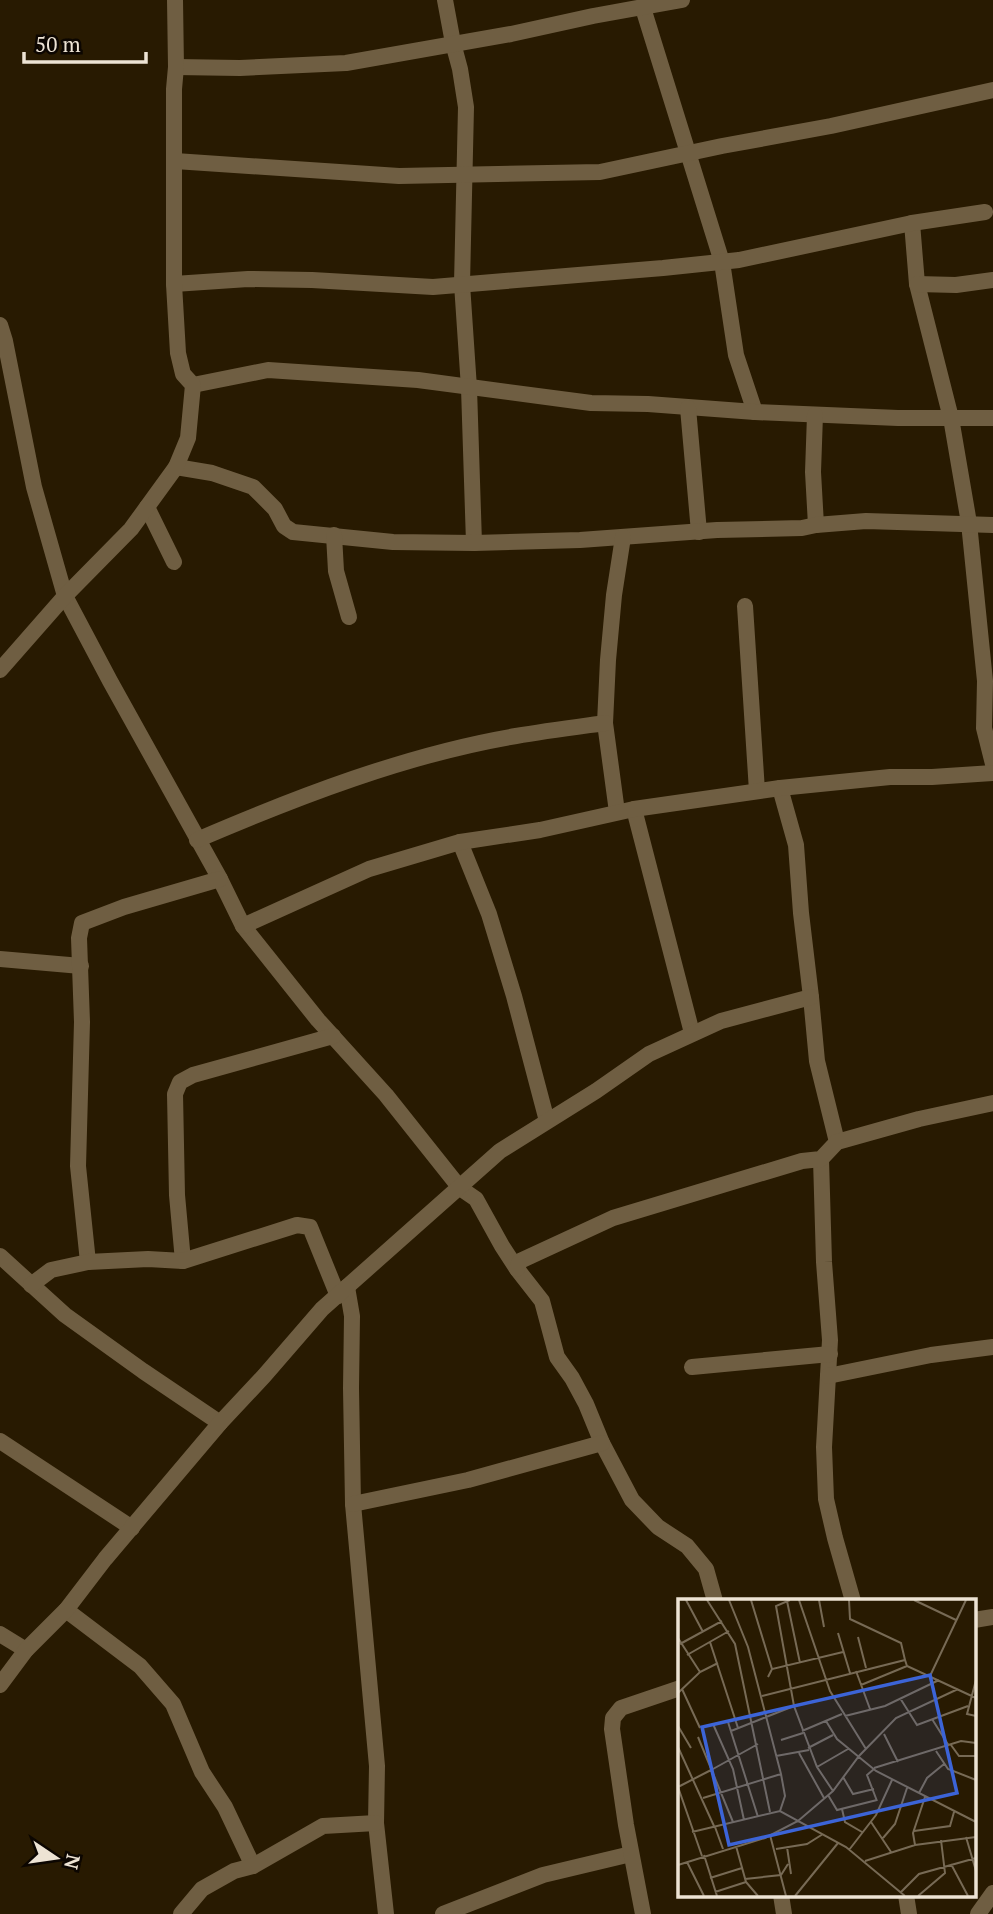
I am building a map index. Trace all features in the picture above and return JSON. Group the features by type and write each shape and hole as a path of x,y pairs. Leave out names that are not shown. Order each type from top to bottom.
{"street":[{"path":"0,670 65,596 131,529 176,467 188,438 194,385 184,374 178,353 174,284 175,0"},
{"path":"445,0 466,107 463,284 474,543"},
{"path":"176,67 240,68 346,63 511,34 637,5 682,0"},
{"path":"637,5 722,261 736,355 755,412"},
{"path":"175,161 399,176 600,172 831,126 993,90"},
{"path":"174,284 248,279 433,287 650,269 722,261 912,223 985,212"},
{"path":"912,223 917,284 951,418 969,523 985,681 984,729 993,764"},
{"path":"917,284 956,285 993,280"},
{"path":"0,325 34,487 65,596 243,926 333,1036 386,1095 460,1188 476,1199 502,1247 542,1301 558,1357 586,1404 602,1443 632,1500 657,1527 687,1545 706,1569 714,1599"},
{"path":"194,385 268,370 418,380 591,404 648,404 815,415 993,418"},
{"path":"688,408 699,533"},
{"path":"815,415 813,472 816,525"},
{"path":"176,467 212,473 253,487 275,509 284,526 293,532 393,542 580,541 802,528 866,521 993,525"},
{"path":"147,508 174,562"},
{"path":"334,536 336,570 349,617"},
{"path":"617,812 606,723 608,660 623,537"},
{"path":"745,606 757,791"},
{"path":"197,840 315,793 393,767 514,736 606,723"},
{"path":"243,926 369,869 460,842 540,831 635,808 780,788 890,777 993,773"},
{"path":"780,788 796,845 817,1061 836,1142"},
{"path":"635,808 692,1033"},
{"path":"460,842 489,914 547,1121"},
{"path":"88,1262 78,1166 82,1035 79,938 82,923 124,907 220,879"},
{"path":"0,959 81,966"},
{"path":"0,1685 26,1650 66,1610 105,1559 220,1423 322,1308 500,1152 649,1054 721,1021 811,997"},
{"path":"183,1261 177,1195 174,1094 180,1082 193,1075 333,1036"},
{"path":"517,1269 520,1261 613,1218 802,1161 821,1159 836,1142 919,1119 993,1103"},
{"path":"821,1159 824,1262 830,1340 824,1447 827,1499 852,1599"},
{"path":"31,1285 51,1270 88,1262 148,1259 183,1261 297,1225 310,1227 352,1316 353,1504 377,1766 376,1823 386,1914"},
{"path":"0,1256 65,1314 220,1423"},
{"path":"828,1376 931,1355 993,1347"},
{"path":"692,1367 830,1354"},
{"path":"0,1441 132,1528"},
{"path":"353,1504 468,1480 602,1443"},
{"path":"66,1610 140,1666 173,1704 202,1772 225,1807 253,1866"},
{"path":"0,1634 26,1650"},
{"path":"643,1914 631,1854 612,1729 613,1718 621,1709 678,1689"},
{"path":"181,1914 202,1889 234,1871 253,1866 323,1826 376,1823"},
{"path":"443,1914 543,1875 631,1854"},
{"path":"980,1913 993,1893"},
{"path":"781,1896 784,1914"},
{"path":"906,1896 909,1914"}]}
